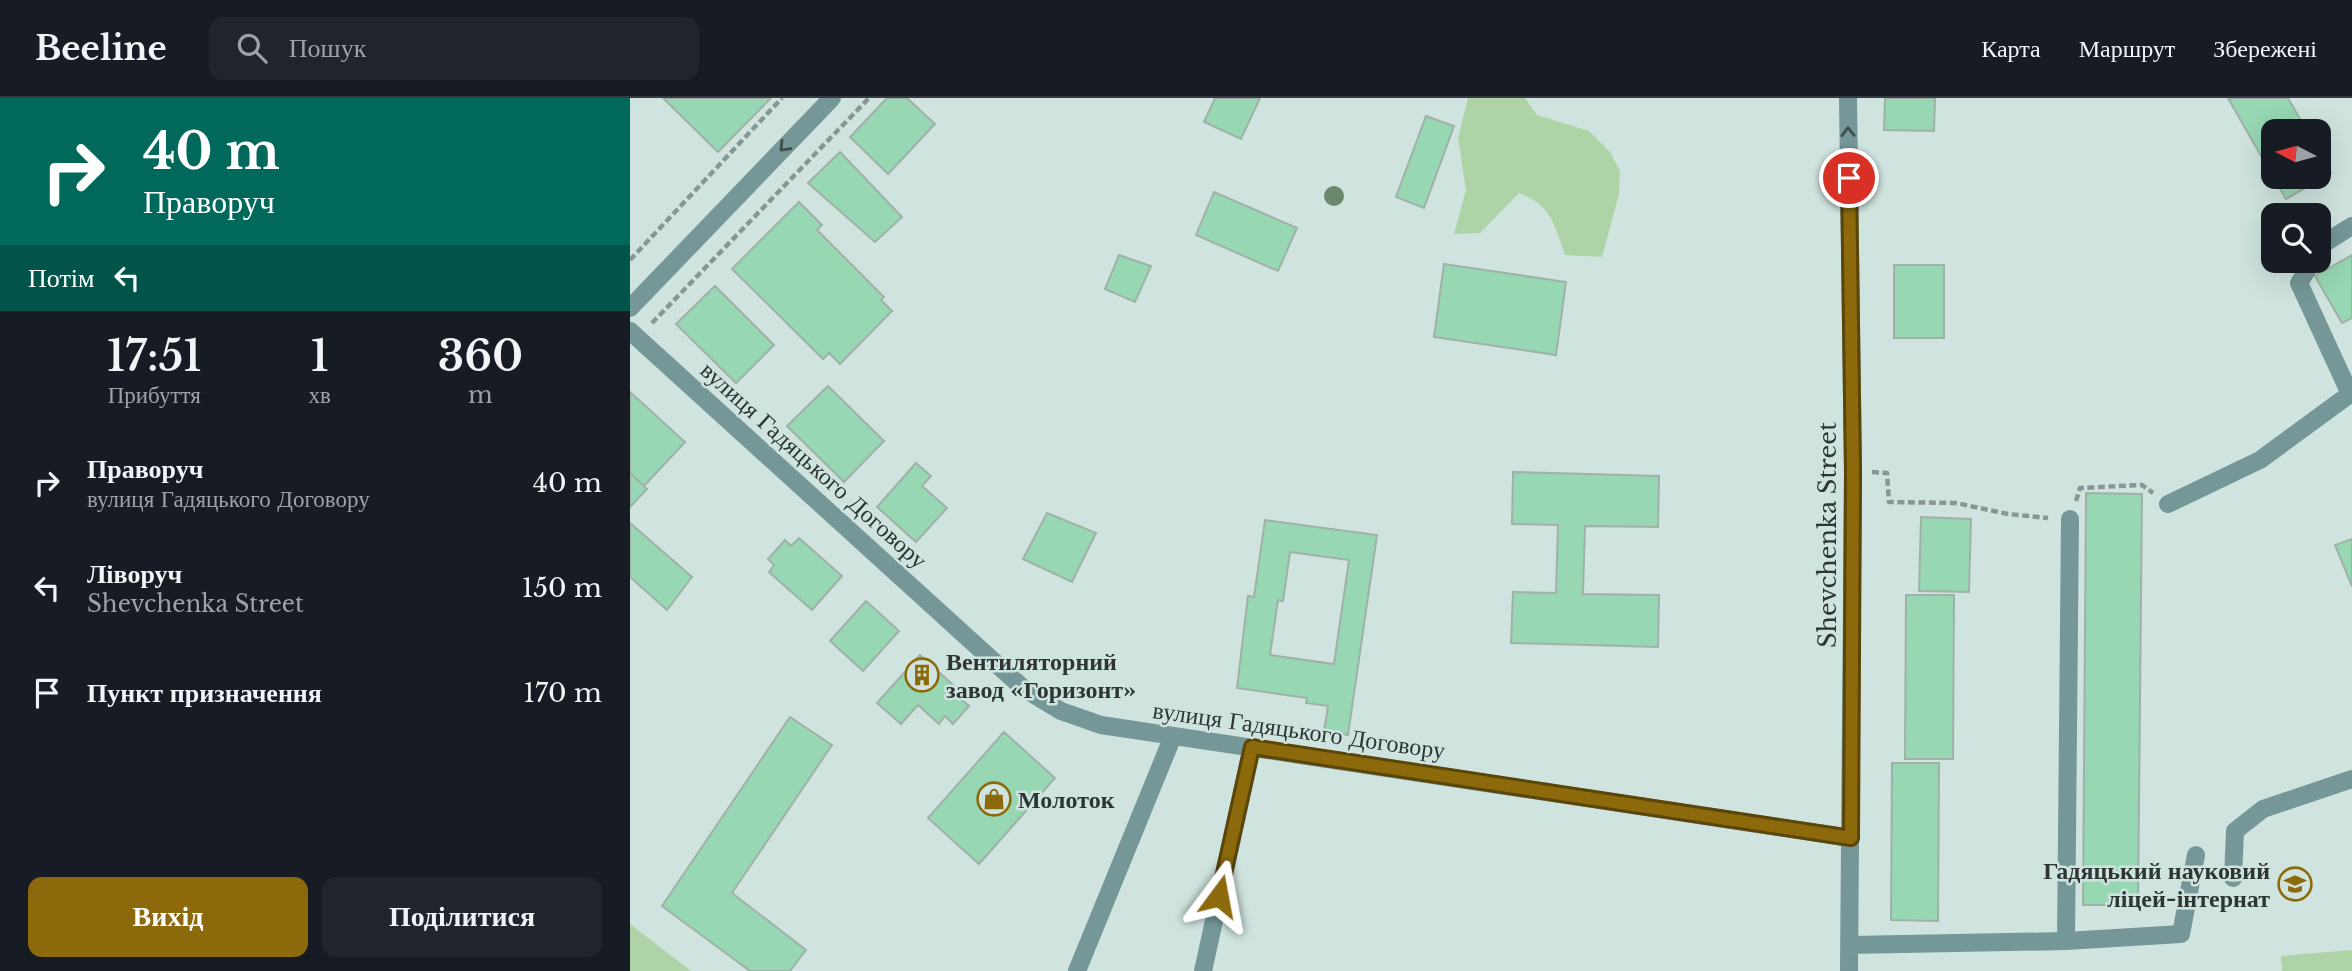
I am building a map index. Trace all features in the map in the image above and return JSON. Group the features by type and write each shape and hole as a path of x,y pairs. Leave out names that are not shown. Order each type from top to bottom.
{"street":[{"path":"630,308 832,98"},
{"name":"Shevchenka Street","path":"1848,98 1853,471 1849,971"},
{"path":"2331,238 2352,226"},
{"path":"2168,504 2260,460 2350,394 2299,283 2305,273"},
{"name":"вулиця Гадяцького Договору","path":"634,334 1023,688 1061,711 1101,725 1851,838"},
{"path":"2066,941 2070,519"},
{"path":"1077,971 1172,736"},
{"path":"1203,971 1252,747"},
{"path":"2233,877 2235,831 2263,809 2352,779"},
{"path":"1850,945 2066,941 2181,934 2196,855"}],"path":[{"path":"630,260 782,98"},
{"path":"634,334 869,98"},
{"path":"1853,471 1887,473 1889,502 1956,503 2008,514 2070,519 2080,488 2142,485 2168,504"}],"green space":[{"path":"1468,98 1525,98 1537,115 1589,131 1610,152 1620,171 1619,194 1602,257 1565,255 1545,210 1519,193 1480,233 1454,234 1466,190 1458,138"},
{"path":"630,924 691,971 630,971"},
{"path":"2352,950 2352,971 2282,971 2281,956"}],"building":[{"path":"663,98 771,98 718,152"},
{"path":"887,98 907,98 935,124 888,174 850,137"},
{"path":"1215,98 1260,98 1241,139 1204,122"},
{"path":"1885,98 1935,98 1934,131 1884,130"},
{"path":"2228,98 2288,98 2300,119 2261,119 2261,156"},
{"path":"1426,116 1454,126 1424,208 1396,197"},
{"path":"840,152 902,217 875,242 808,183"},
{"path":"2280,189 2303,189 2286,199"},
{"path":"1214,192 1297,228 1278,271 1196,235"},
{"path":"799,202 822,225 817,230 884,297 881,300 892,311 840,364 829,353 823,359 732,269"},
{"path":"1119,255 1151,266 1135,302 1105,289"},
{"path":"2352,255 2352,318 2342,323 2315,276 2331,273 2331,267"},
{"path":"1444,264 1566,282 1556,355 1434,337"},
{"path":"1894,265 1944,265 1944,338 1894,338"},
{"path":"715,286 774,345 736,383 676,324"},
{"path":"828,386 884,441 844,482 787,426"},
{"path":"630,392 685,442 644,486 630,473"},
{"path":"916,463 931,476 922,486 947,508 916,542 877,507"},
{"path":"1513,472 1659,476 1658,527 1585,526 1583,594 1659,595 1658,647 1511,643 1513,592 1556,593 1558,525 1512,524"},
{"path":"630,473 647,489 630,507"},
{"path":"2086,493 2142,494 2138,905 2083,905"},
{"path":"1047,513 1096,533 1072,582 1023,559"},
{"path":"1921,517 1971,519 1969,592 1919,591"},
{"path":"1265,520 1377,535 1348,735 1324,731 1328,706 1306,703 1307,698 1237,688 1248,596 1254,597","holes":["1290,552 1349,560 1334,664 1270,655 1278,600 1283,601"]},
{"path":"630,523 692,577 667,610 630,577"},
{"path":"799,538 842,576 812,610 769,572 774,565 768,559 785,540 791,546"},
{"path":"2352,539 2352,586 2335,545"},
{"path":"1906,595 1954,595 1953,759 1905,759"},
{"path":"866,601 899,631 863,671 830,641"},
{"name":"Вентиляторний завод «Горизонт»","path":"920,655 964,695 961,699 969,706 953,724 945,716 939,724 918,705 901,724 877,703"},
{"path":"790,717 832,745 732,893 806,950 790,971 750,971 662,906"},
{"path":"1004,732 1055,778 979,864 928,818"},
{"path":"1892,763 1939,763 1938,921 1891,920"}],"place":[{"name":"Вентиляторний завод «Горизонт»","path":"922,675"},
{"name":"Молоток","path":"994,799"},
{"name":"Гадяцький науковий ліцей-інтернат","path":"2295,884"}],"route":[{"path":"1219,896 1252,747 1851,838 1853,471 1849,178"}]}
